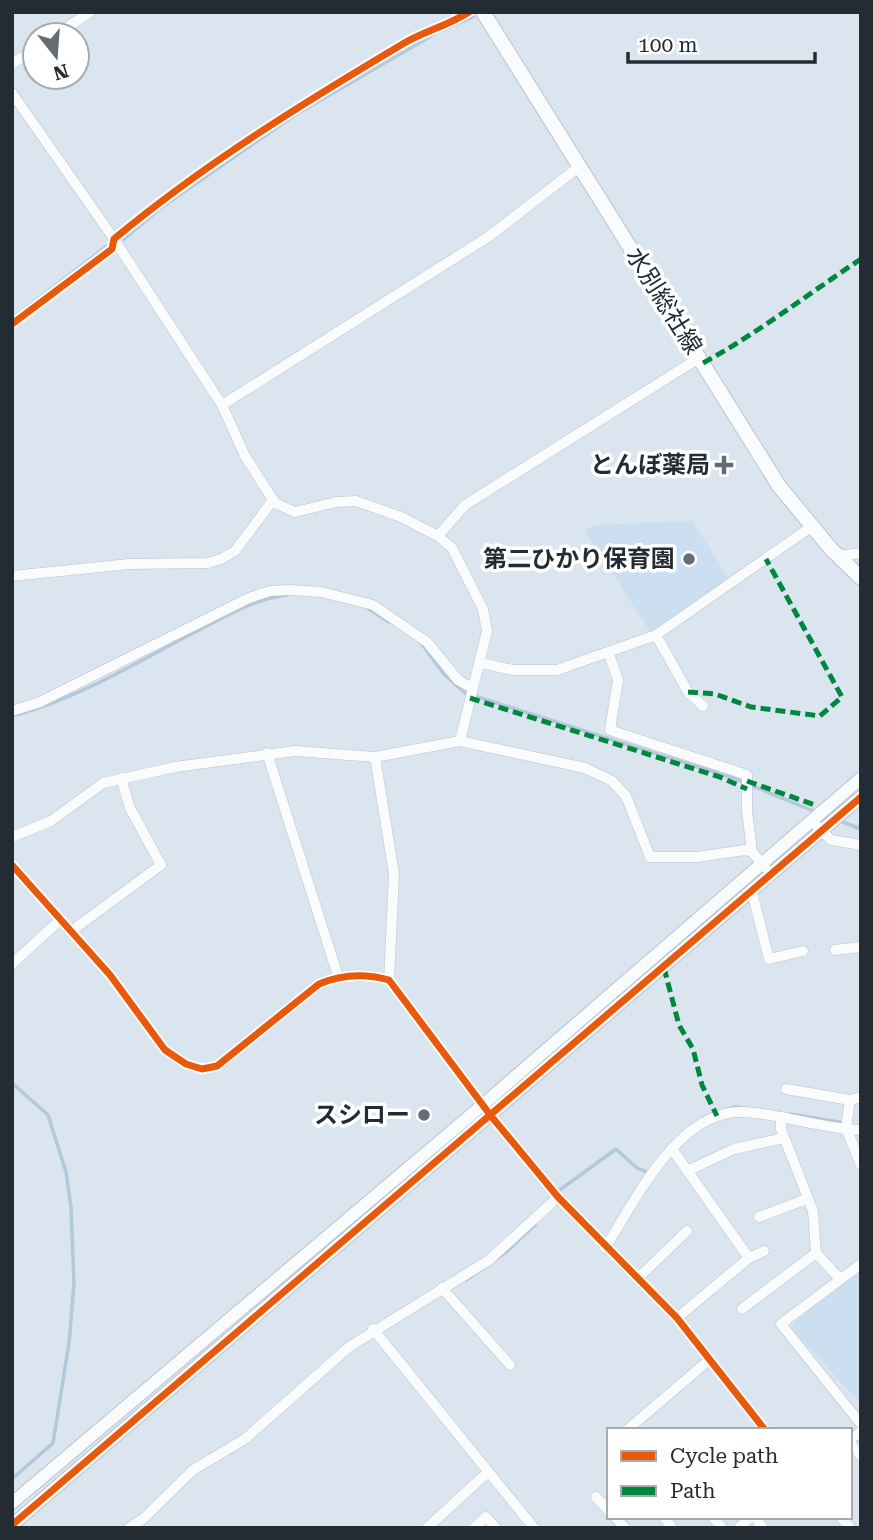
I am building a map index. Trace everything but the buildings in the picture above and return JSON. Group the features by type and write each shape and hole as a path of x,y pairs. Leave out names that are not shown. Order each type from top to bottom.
{"main road":[{"name":"水別総社線","path":"482,12 779,485 811,527 861,578"}],"street":[{"path":"12,93 114,239 222,405 245,456 273,500 283,509 295,513 336,502 356,501 401,517 438,536 452,548 483,609 487,631 460,741"},
{"path":"222,405 488,237 579,167"},
{"path":"438,536 465,505 699,358"},
{"path":"12,576 129,564 208,563 222,559 235,551 273,500"},
{"path":"481,663 536,672 557,670 609,654 656,635 811,527"},
{"path":"838,556 861,553"},
{"path":"12,711 40,702 270,590 321,592 373,605 427,642 471,693"},
{"path":"656,635 688,692 703,706"},
{"path":"609,654 618,680 610,730 747,775 752,852"},
{"path":"12,837 51,821 94,789 121,778 197,762 267,753 295,751 375,758 460,741 585,768 612,780 626,796 650,858 658,860 745,850 752,852 771,874"},
{"path":"267,753 338,975"},
{"path":"375,758 394,874 389,980"},
{"path":"70,932 161,865 130,808 121,778"},
{"path":"12,1503 861,778"},
{"path":"12,1525 861,797"},
{"path":"817,816 831,823"},
{"path":"831,823 831,840 861,845"},
{"path":"12,865 59,921 110,975 165,1049 186,1064 202,1069 217,1066 319,984 338,975 374,976 389,980 491,1116 556,1195 677,1318 708,1361 763,1428"},
{"path":"752,892 769,959 803,951"},
{"path":"12,964 59,921"},
{"path":"835,950 861,947"},
{"path":"786,1089 850,1100 861,1097"},
{"path":"850,1100 846,1125 861,1165"},
{"path":"606,1248 672,1149 696,1127 726,1113 743,1112 861,1129"},
{"path":"781,1117 784,1138 813,1211 816,1253 840,1279"},
{"path":"687,1171 734,1149 784,1138"},
{"path":"672,1149 749,1258"},
{"path":"129,1528 193,1470 254,1432 373,1329 445,1291 489,1260 556,1195"},
{"path":"759,1217 807,1199"},
{"path":"637,1279 687,1231"},
{"path":"677,1318 749,1258 764,1251"},
{"path":"742,1310 816,1253"},
{"path":"861,1264 781,1324 861,1423"},
{"path":"445,1291 510,1365"},
{"path":"373,1329 534,1528"},
{"path":"628,1428 708,1361"},
{"path":"426,1528 488,1472"},
{"path":"596,1497 607,1508"},
{"path":"474,1528 486,1517 496,1528"}],"shaded area":[{"path":"692,521 730,580 651,633 584,530 597,525"},
{"path":"861,1270 861,1404 792,1329 793,1323"}],"waterway":[{"path":"124,239 162,207 295,115 438,32 473,17"},
{"path":"12,319 107,246"},
{"path":"12,716 82,691 238,610 287,595"},
{"path":"366,607 389,622"},
{"path":"422,644 444,674 465,693 733,778 816,812"},
{"path":"840,821 861,829"},
{"path":"12,1083 48,1115 66,1172 71,1207 74,1284 69,1343 53,1443 12,1479"},
{"path":"703,1118 735,1107 762,1110"},
{"path":"790,1114 845,1123"},
{"path":"557,1192 616,1149 637,1168 649,1173"},
{"path":"466,1280 506,1252 535,1225"}],"marked path":[{"path":"703,363 861,259"},
{"path":"688,692 715,694 751,707 820,716 842,697 766,559"},
{"path":"470,698 720,777 747,789"},
{"path":"747,781 815,805"},
{"path":"664,968 679,1025 693,1049 702,1085 717,1116"}],"cycle path":[{"path":"12,324 112,249 114,239 148,211 219,160 406,42 469,12"},
{"path":"12,1525 861,797"},
{"path":"12,865 110,975 165,1050 186,1064 202,1069 217,1066 319,984 353,976 389,980 491,1116 558,1197 677,1318 763,1428"}],"place":[{"name":"とんぼ薬局","path":"724,465"},
{"name":"第二ひかり保育園","path":"689,559"},
{"name":"スシロー","path":"424,1115"}]}
